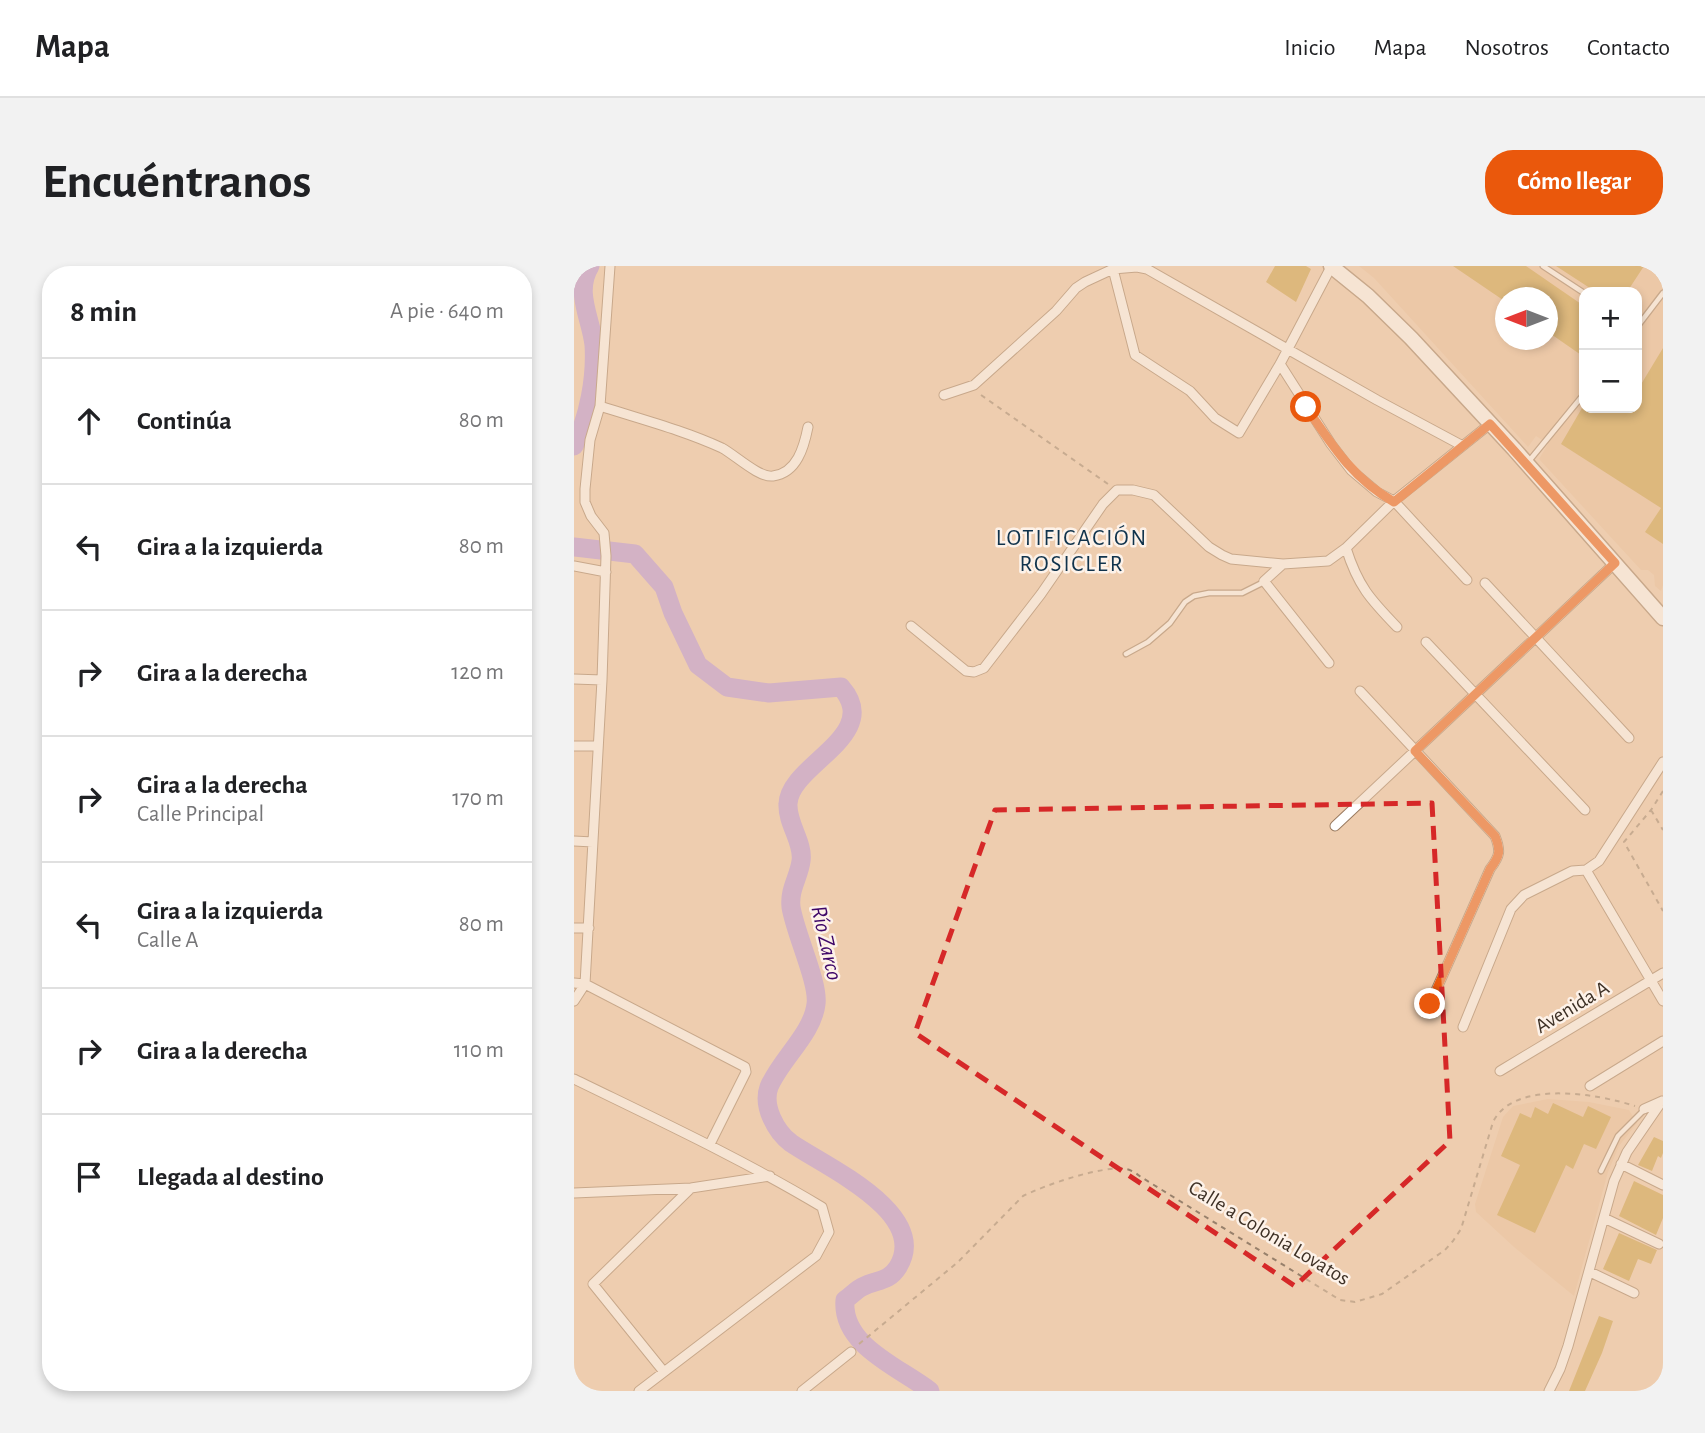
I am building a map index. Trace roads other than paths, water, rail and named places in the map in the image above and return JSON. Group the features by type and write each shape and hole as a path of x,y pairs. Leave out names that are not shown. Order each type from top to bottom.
{"main road":[{"path":"1331,266 1368,296 1411,338 1663,618"}],"street":[{"path":"574,1001 585,984 606,572 604,533 591,516 585,502 590,440 600,406 610,266"},
{"path":"1113,269 1135,355 1191,391 1226,427 1239,433 1280,364 1331,266"},
{"path":"944,395 974,385 1056,311 1076,288 1113,269 1137,267 1147,269 1461,445"},
{"path":"1280,364 1331,444 1351,470 1377,492 1394,502 1467,580"},
{"path":"600,406 723,449 763,475 771,477 794,464 804,449 808,427"},
{"path":"911,626 965,671 974,672 984,667 1041,594 1103,504 1117,490 1133,490 1154,495 1209,547 1231,559 1283,564 1328,561 1461,445 1490,424"},
{"path":"1346,548 1355,575 1372,600 1397,627"},
{"path":"1335,825 1615,563"},
{"path":"1283,564 1264,581 1329,663"},
{"path":"574,566 606,572"},
{"path":"1485,583 1629,738"},
{"path":"1426,642 1585,810"},
{"path":"574,679 602,680"},
{"path":"1360,691 1495,836 1500,848 1499,857 1490,869 1430,1004"},
{"path":"574,746 598,746"},
{"path":"1463,1027 1511,909 1524,895 1572,871 1586,870 1599,861 1663,762"},
{"path":"574,841 593,842"},
{"path":"1586,870 1663,1001"},
{"path":"574,928 589,928"},
{"name":"Avenida A","path":"1500,1071 1663,973"},
{"path":"574,983 585,984 745,1067 746,1072 710,1144"},
{"path":"1590,1086 1663,1041"},
{"path":"574,1079 710,1144 822,1207 829,1232 816,1256 639,1391"},
{"path":"1644,1109 1662,1100"},
{"path":"1549,1391 1560,1369 1621,1164 1662,1100"},
{"path":"1621,1164 1663,1185"},
{"path":"574,1193 691,1188 770,1176"},
{"path":"664,1372 593,1284 691,1188"},
{"path":"1604,1218 1659,1244"},
{"path":"1590,1272 1634,1293"},
{"path":"802,1391 851,1352"}],"lane":[{"path":"1543,266 1579,290"},
{"path":"1642,320 1663,293"},
{"path":"1527,464 1579,400"},
{"path":"1126,654 1148,642 1170,623 1185,602 1194,596 1242,593 1264,581"},
{"path":"1601,1171 1618,1136 1644,1109"}],"waterway":[{"name":"Río Zarco","path":"574,446 587,410 594,370 594,345 583,295 585,276 590,266"},
{"name":"Río Zarco","path":"574,547 635,554 664,587 673,613 698,665 727,687 769,693 841,687 851,704 851,720 843,735 792,789 788,804 801,854 800,867 791,894 791,907 814,984 816,1004 814,1015 803,1036 774,1077 767,1094 767,1102 772,1118 785,1138 869,1193 887,1210 900,1228 904,1247 898,1267 890,1276 867,1284 845,1300 846,1316 862,1343 930,1391"}],"district":[{"name":"LOTIFICACIÓN ROSICLER","path":"1072,551"}]}
